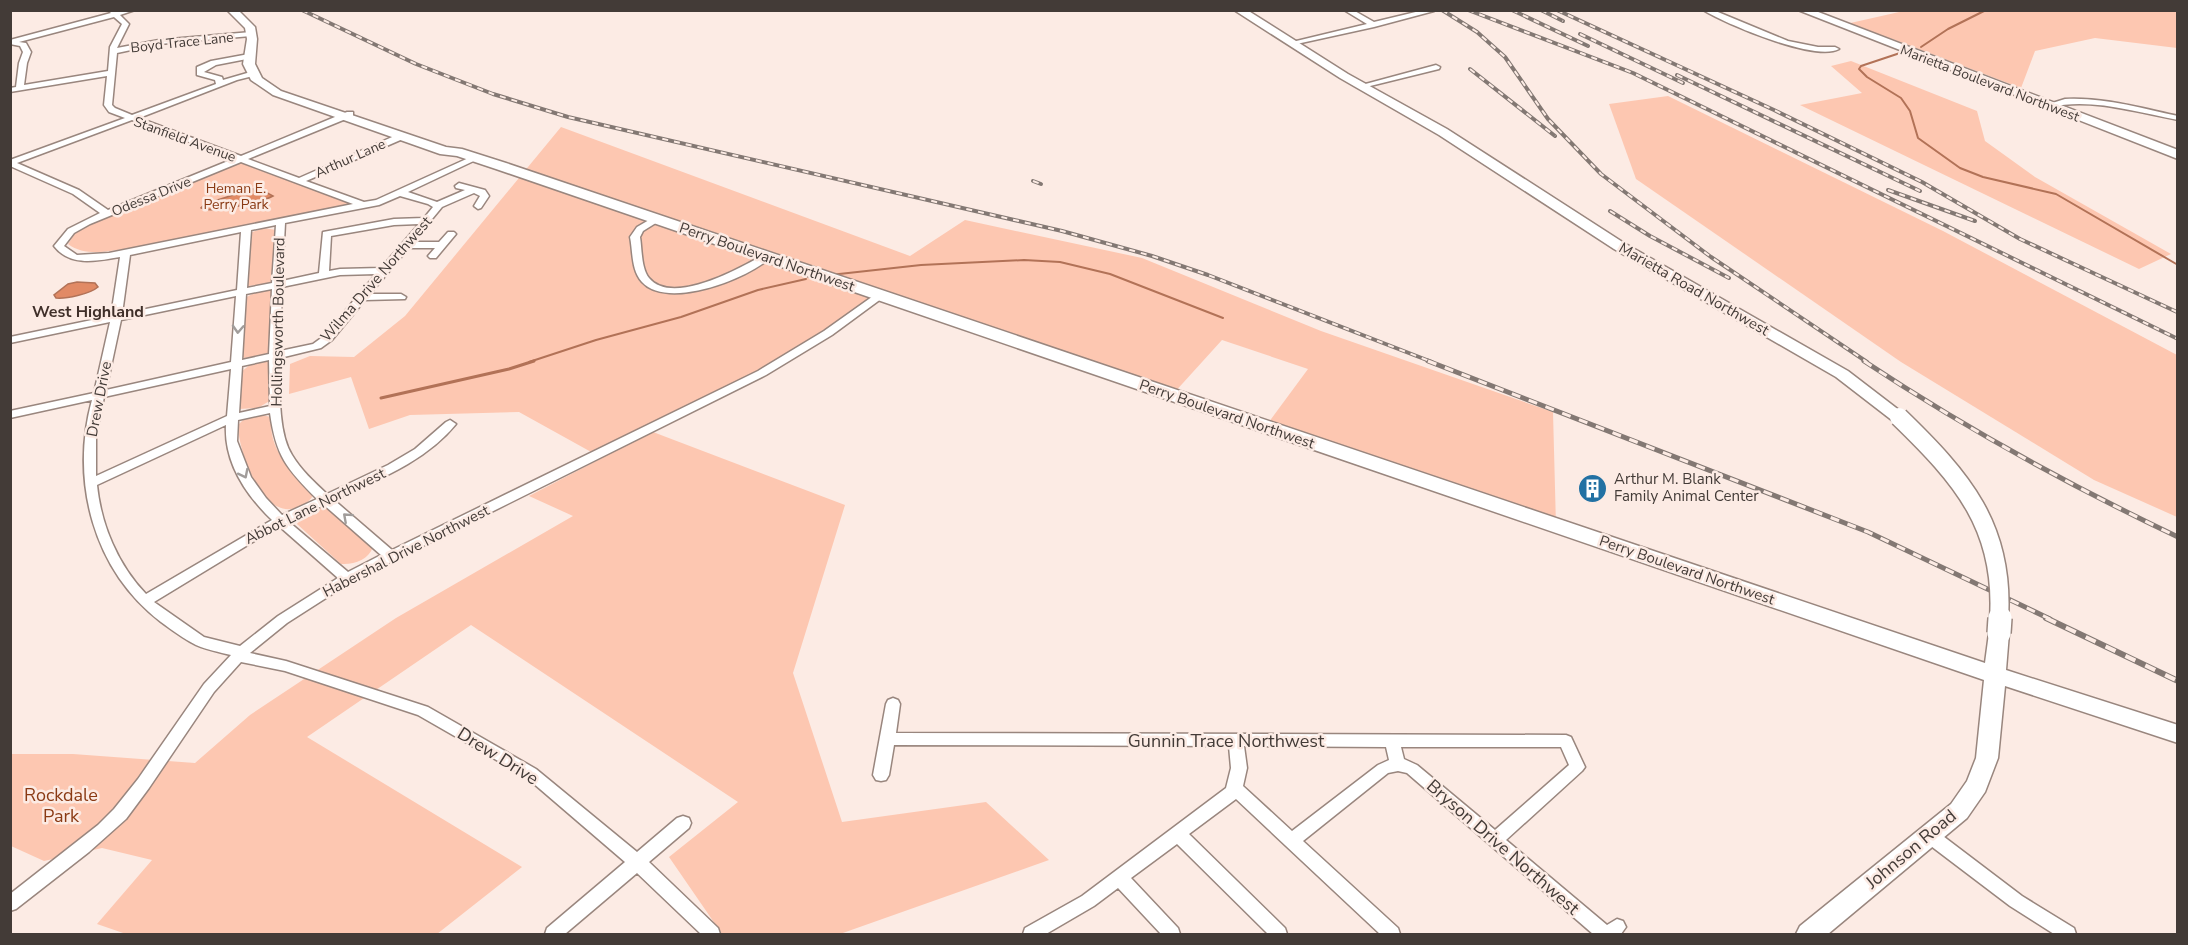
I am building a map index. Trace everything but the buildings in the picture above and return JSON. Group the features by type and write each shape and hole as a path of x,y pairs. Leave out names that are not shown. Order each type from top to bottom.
{"street":[{"path":"11,42 114,12 132,10"},
{"path":"11,163 73,136 254,73 249,64 252,39 250,27 232,10"},
{"name":"Marietta Road Northwest","path":"1239,10 1362,86 1443,132 1619,246 1842,374 1899,417 1924,440 1972,501 1991,543 2000,577 1999,633 1995,675"},
{"path":"1347,10 1374,25"},
{"path":"1706,10 1800,47 1817,50 1835,49"},
{"name":"Marietta Boulevard Northwest","path":"1803,10 2178,153"},
{"path":"1813,10 2052,104 2085,101 2178,118"},
{"path":"1292,43 1431,11"},
{"name":"Stanfield Avenue","path":"114,12 126,24 120,33 114,51 108,105 112,110 298,181 366,204"},
{"name":"Boyd Trace Lane","path":"114,51 159,42 251,34"},
{"path":"11,42 23,45 27,52 23,63 20,88"},
{"path":"219,82 219,79 200,73 200,69 214,63 249,56"},
{"path":"1362,86 1436,67"},
{"path":"10,90 111,73"},
{"name":"Perry Boulevard Northwest","path":"254,73 257,80 277,93 441,144 466,155 1995,675 2178,734"},
{"path":"128,118 219,82 233,80"},
{"name":"Perry Boulevard Northwest","path":"347,115 444,151 466,155"},
{"name":"Odessa Drive","path":"125,253 75,257 60,250 59,246 71,231 107,214 347,115"},
{"name":"Arthur Lane","path":"298,181 402,136"},
{"path":"125,253 379,202 401,193 466,155"},
{"path":"366,204 466,155"},
{"path":"11,163 76,192 107,214"},
{"path":"459,186 483,192 484,196 478,206"},
{"name":"Wilma Drive Northwest","path":"10,415 318,346 328,338 437,206 472,190"},
{"name":"Wilma Drive Northwest","path":"401,193 437,206"},
{"path":"656,219 640,229 635,237 642,275 657,289 672,292 688,290 750,267 766,257"},
{"path":"324,276 326,234 394,222 426,221"},
{"name":"Hollingsworth Boulevard","path":"281,222 274,408 284,452 306,480 391,556"},
{"path":"246,229 231,441 240,468 251,488 280,520 347,578"},
{"path":"433,256 451,234"},
{"path":"405,245 442,245"},
{"name":"Drew Drive","path":"125,253 117,318 90,435 92,483 101,536 117,568 145,601 167,620 201,641 423,711 531,773 681,901 712,934"},
{"path":"10,340 351,271 384,271"},
{"name":"Habershal Drive Northwest","path":"10,904 118,817 152,773 211,685 240,654 278,623 347,578 762,373 828,333 880,296"},
{"path":"362,297 401,297"},
{"path":"92,483 232,418 274,408"},
{"name":"Abbot Lane Northwest","path":"145,601 280,520 392,468 419,452 450,424"},
{"name":"Johnson Road","path":"1809,934 1959,810 1977,785 1987,758 1995,675"},
{"path":"881,775 892,704"},
{"name":"Gunnin Trace Northwest","path":"887,739 1566,741 1577,767 1495,840"},
{"path":"1031,934 1056,922 1120,878 1217,806 1235,788 1240,768 1236,741"},
{"path":"1292,841 1383,769 1398,765 1392,741"},
{"name":"Bryson Drive Northwest","path":"1398,765 1412,769 1495,840 1610,932"},
{"path":"1235,788 1392,934"},
{"path":"553,934 683,823"},
{"path":"1179,835 1279,934"},
{"path":"1929,836 2016,900 2068,934"},
{"path":"1120,878 1171,934"}],"green space":[{"path":"1908,10 2177,11 2177,48 2095,38 2035,51 2021,88 1895,40 1846,24"},
{"path":"1851,61 1977,111 1985,141 2035,177 2171,254 2139,269 1800,105 1862,93 1831,66"},
{"path":"1668,96 1943,231 2177,355 2177,517 2094,480 1901,362 1636,179 1609,104"},
{"name":"Rockdale Park","path":"561,127 910,256 965,220 1142,258 1321,331 1553,412 1556,526 1266,426 1308,369 1222,340 1173,394 874,296 813,343 653,432 845,505 793,673 842,822 986,802 1049,860 840,934 722,934 669,857 738,802 471,625 307,737 522,867 437,934 126,934 97,924 152,860 102,848 44,861 11,846 11,754 73,754 195,763 250,715 396,618 573,516 529,496 602,458 519,412 410,415 369,429 351,377 289,394 290,364 310,356 354,357 405,316"},
{"name":"Heman E. Perry Park","path":"238,162 355,205 124,249 88,252 68,244 78,229"},
{"path":"264,228 276,230 275,278 268,284 248,286 250,233"},
{"path":"272,290 270,352 244,358 242,355 245,298"},
{"path":"270,362 271,400 258,408 239,409 241,372 251,364"},
{"path":"261,415 271,417 271,431 278,452 313,495 301,506 283,509 272,503 262,493 247,465 238,425 243,420"},
{"path":"320,507 327,507 373,547 371,552 351,564 341,564 297,524 301,515"}],"shaded area":[{"path":"252,189 260,189 273,196 248,204 214,210 201,208 205,204"},
{"path":"95,283 98,287 72,297 56,298 54,295 68,284"}],"waterway":[{"path":"1921,47 1948,29 1986,10"},
{"path":"1900,53 1861,66 1859,69 1867,77 1901,98 1910,111 1918,138 1960,168 1983,177 2056,194 2178,265"},
{"path":"830,275 921,265 1024,260 1060,262 1110,274 1223,318"},
{"path":"529,362 596,340 681,317 758,290 806,279"},
{"path":"381,398 509,369 534,361"}],"railway":[{"path":"302,10 416,64 493,94 568,117 1062,231 1152,256 1208,275 1432,362"},
{"path":"1442,10 1477,32 1505,57 1548,119 1601,174 1711,257 1867,362"},
{"path":"1468,10 1633,73 2178,339"},
{"path":"1512,10 1588,46"},
{"path":"1541,10 1563,21"},
{"path":"1557,10 1774,110 1922,182 2020,239 2177,312"},
{"path":"1580,34 1683,83"},
{"path":"1470,69 1555,136"},
{"path":"1677,75 1920,191"},
{"path":"1033,181 1041,184"},
{"path":"1888,190 1975,221"},
{"path":"1610,211 1650,236 1729,278"},
{"path":"1428,361 1868,532 2050,619"},
{"path":"1864,361 2018,455 2178,537"},
{"path":"2046,618 2178,681"}],"place":[{"name":"Arthur M. Blank Family Animal Center","path":"1593,488"}],"district":[{"name":"West Highland","path":"88,311"}]}
